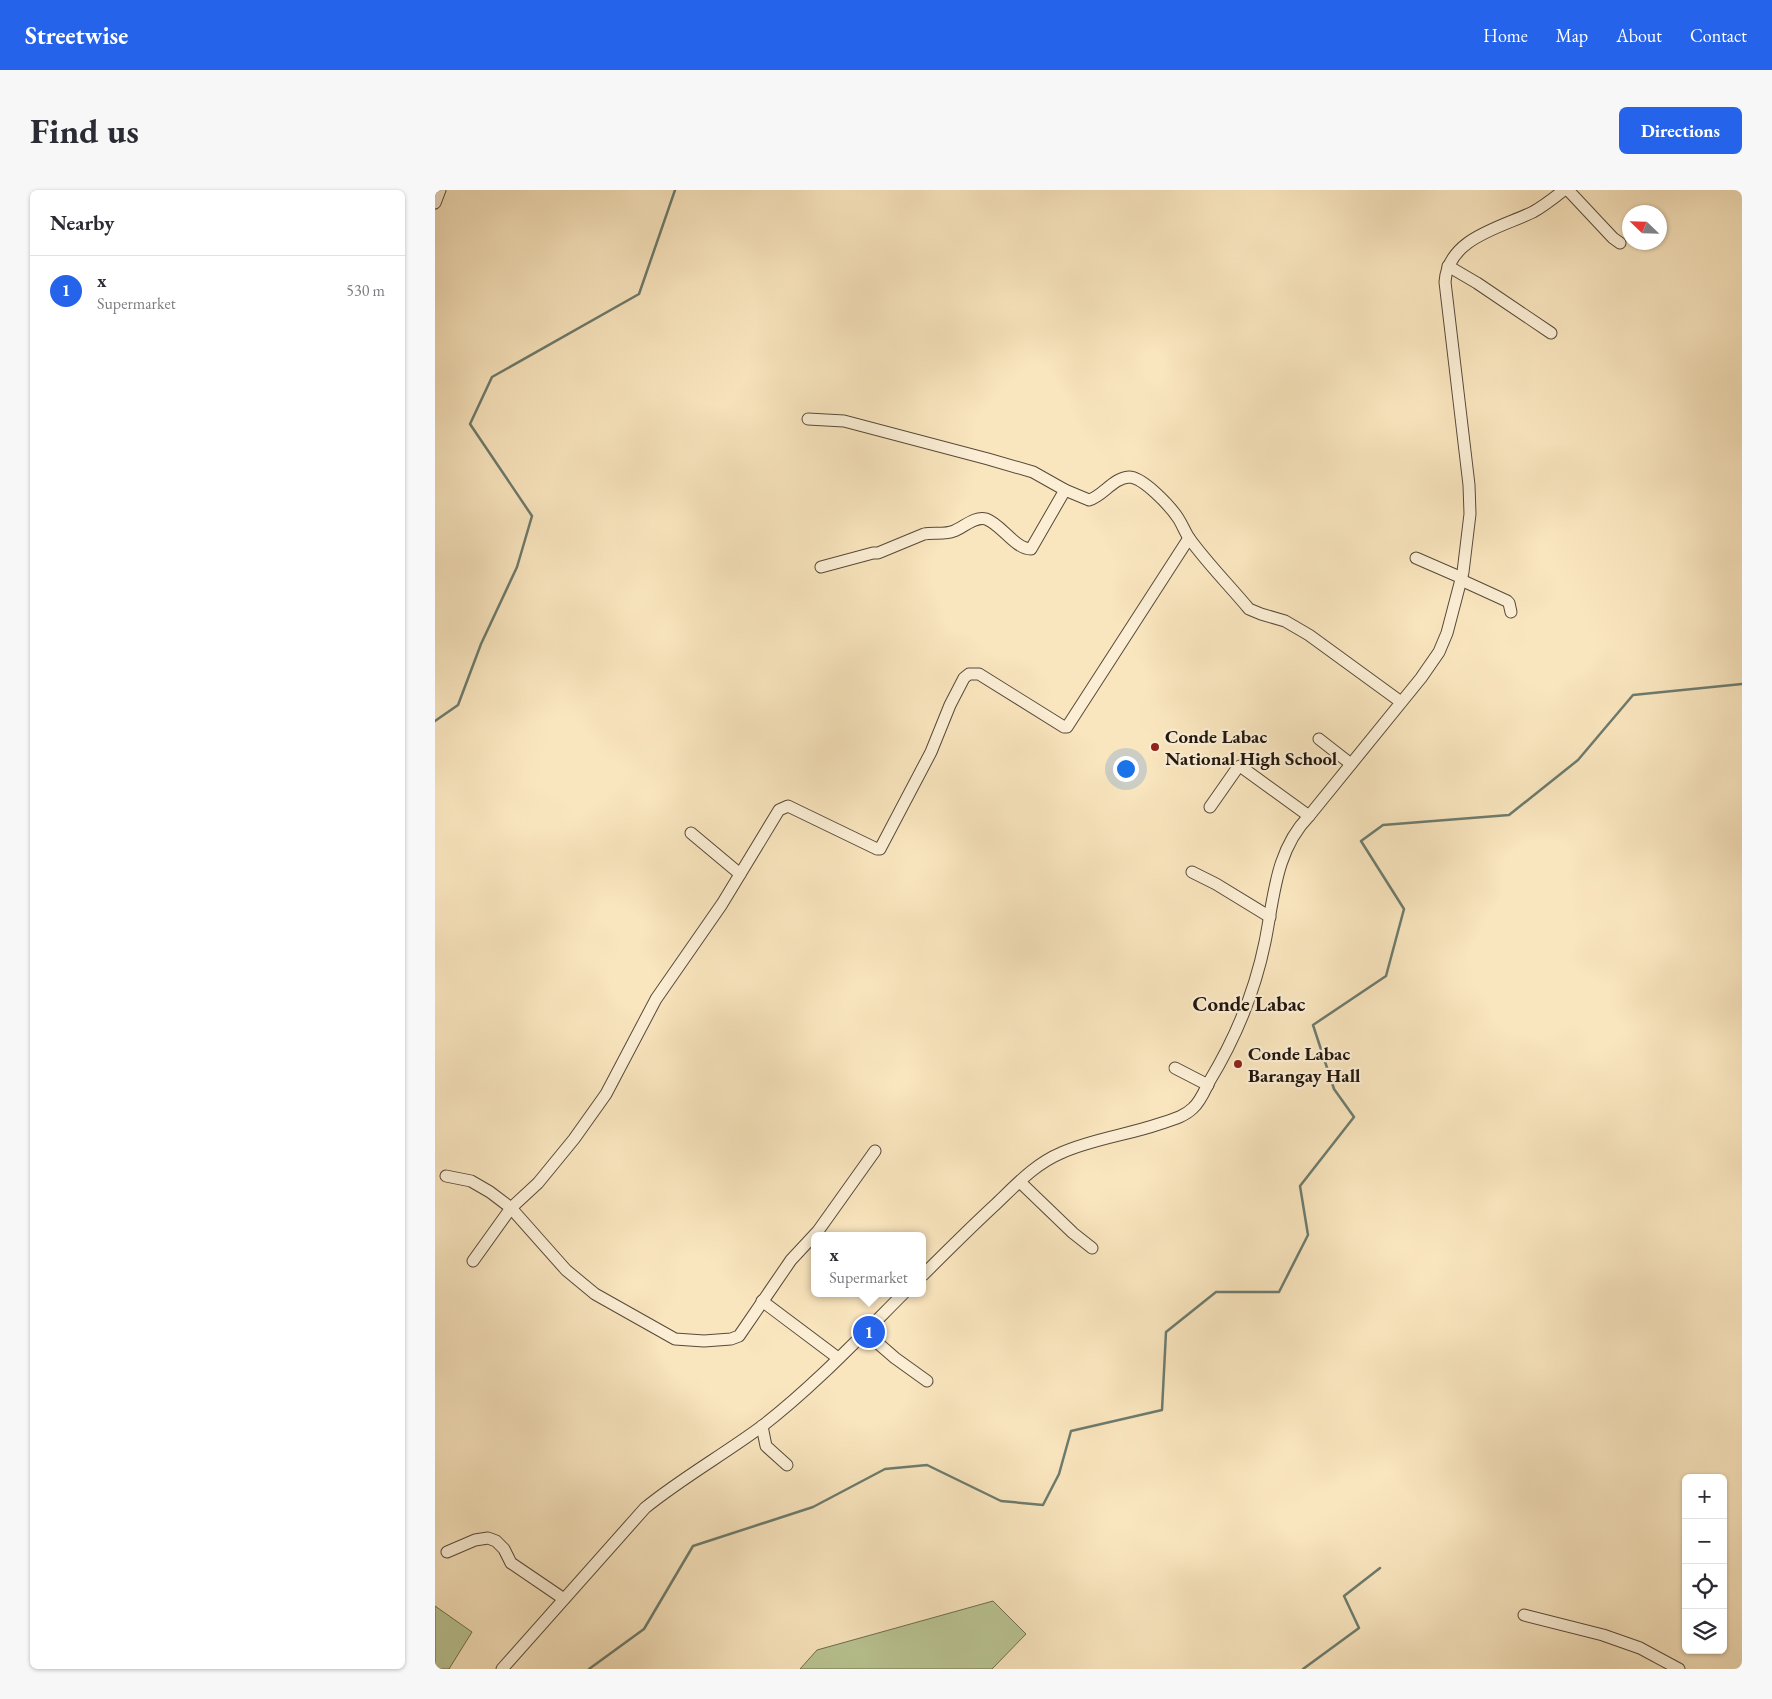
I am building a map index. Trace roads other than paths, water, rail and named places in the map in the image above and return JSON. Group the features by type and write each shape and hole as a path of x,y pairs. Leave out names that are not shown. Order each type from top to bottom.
{"street":[{"path":"435,203 441,190"},
{"path":"926,1272 1036,1166 1062,1153 1182,1116 1194,1108 1219,1066 1244,1013 1258,968 1277,876 1285,851 1298,827 1421,678 1439,652 1447,632 1461,579 1468,543 1470,514 1461,415 1445,282 1448,266 1455,253 1466,243 1532,212 1566,190 1620,244"},
{"path":"1448,266 1477,283 1551,333"},
{"path":"807,419 845,421 1033,472 1065,490 1089,500 1095,498 1123,478 1131,477 1138,479 1146,483 1177,516 1189,538 1249,609 1285,621 1401,702"},
{"path":"821,567 878,553 930,532 940,534 953,531 972,521 984,518 1027,549 1031,549 1065,490"},
{"path":"473,1261 511,1208 538,1183 574,1139 606,1094 656,999 722,904 779,810 788,806 877,849 880,848 931,752 950,705 964,678 969,674 979,674 1064,727 1067,727 1189,538"},
{"path":"1417,558 1507,601 1511,612"},
{"path":"1319,739 1351,764"},
{"path":"1211,807 1240,766 1309,816"},
{"path":"691,833 740,874"},
{"path":"1192,872 1216,884 1270,917"},
{"path":"1175,1068 1208,1085"},
{"path":"816,1232 875,1151"},
{"path":"447,1176 471,1180 491,1192 511,1208 566,1270 595,1294 675,1339 704,1341 731,1339 739,1336 791,1260 811,1238"},
{"path":"1019,1182 1073,1233 1092,1248"},
{"path":"502,1669 645,1508 663,1493 762,1426 791,1402 900,1297"},
{"path":"763,1301 838,1358"},
{"path":"865,1332 895,1358 927,1381"},
{"path":"762,1426 766,1446 787,1465"},
{"path":"447,1552 475,1540 488,1538 496,1541 504,1549 511,1563 564,1599"},
{"path":"1524,1615 1603,1635 1640,1648 1679,1669"}],"waterway":[{"path":"435,721 458,705 481,644 517,567 532,516 470,424 492,377 639,294 675,190"},
{"path":"589,1669 644,1629 693,1546 813,1507 885,1469 927,1465 1001,1501 1043,1505 1059,1474 1071,1431 1162,1410 1166,1332 1216,1292 1279,1292 1308,1235 1300,1186 1354,1117 1334,1089 1313,1025 1386,976 1404,909 1361,841 1383,825 1509,815 1578,760 1633,695 1742,684"},
{"path":"1303,1669 1359,1628 1344,1596 1380,1568"}],"place":[{"name":"Conde Labac National High School","path":"1155,747"},
{"name":"Conde Labac Barangay Hall","path":"1238,1064"},
{"name":"x","path":"869,1332"}],"district":[{"name":"Conde Labac","path":"1249,1003"}]}
